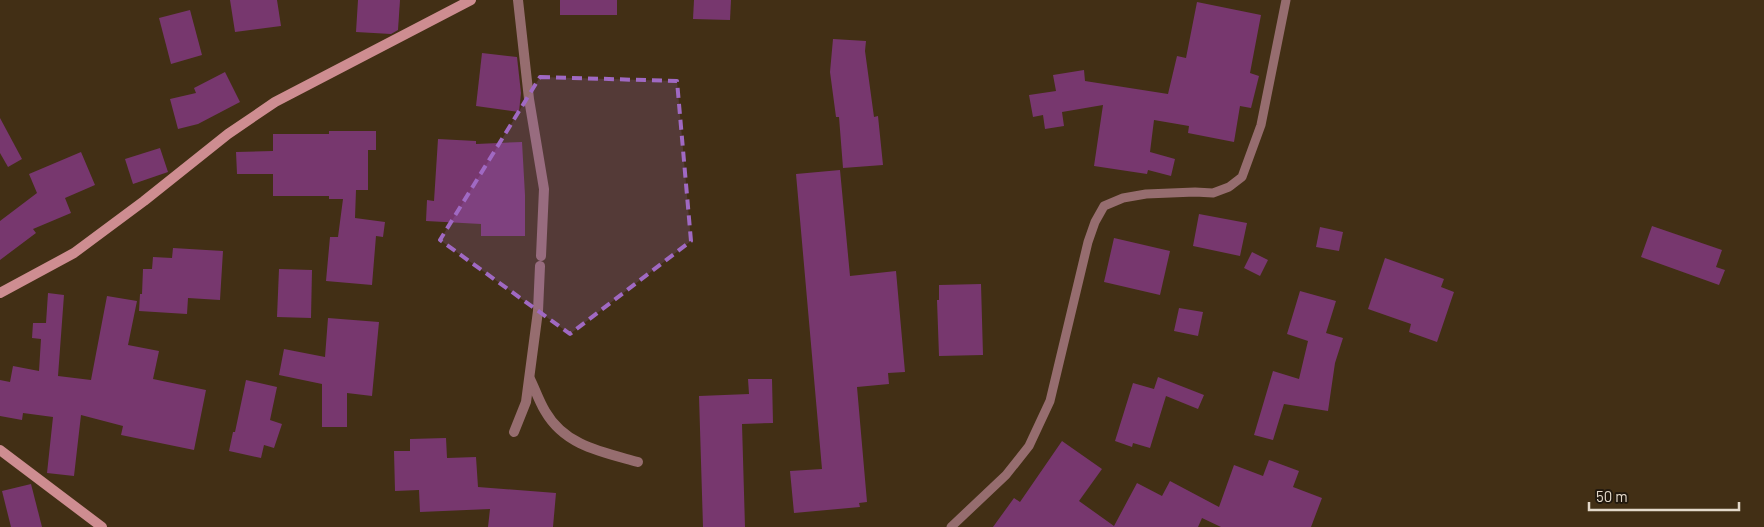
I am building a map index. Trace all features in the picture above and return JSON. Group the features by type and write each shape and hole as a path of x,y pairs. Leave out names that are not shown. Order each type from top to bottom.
{"street":[{"path":"0,293 74,254 228,134 275,102 471,0"},
{"path":"514,432 526,402 538,311 544,189 529,99 518,0"},
{"path":"529,378 545,412 564,433 584,447 638,462"},
{"path":"0,450 102,527"}],"lane":[{"path":"951,527 1006,476 1029,446 1050,401 1088,242 1095,222 1104,206 1123,198 1146,194 1213,192 1229,188 1242,177 1261,125 1286,0"}],"highlighted area":[{"path":"540,77 677,81 691,241 570,334 440,240"}],"building":[{"path":"230,0 277,0 281,26 235,32"},
{"path":"358,0 400,0 398,30 391,34 356,32"},
{"path":"560,0 617,0 617,15 560,15"},
{"path":"694,0 731,0 730,20 693,19"},
{"path":"1197,2 1261,15 1250,73 1259,76 1251,108 1240,106 1234,142 1188,133 1189,126 1154,120 1150,152 1175,159 1171,176 1148,170 1147,174 1094,166 1103,105 1062,112 1064,126 1045,129 1043,115 1033,117 1029,95 1056,91 1053,75 1084,70 1085,81 1168,94 1177,56 1186,58"},
{"path":"190,10 202,55 171,64 159,18"},
{"path":"833,39 866,41 865,51 874,117 878,116 883,165 843,168 839,117 836,117 830,72"},
{"path":"482,53 517,57 521,93 519,112 476,106"},
{"path":"225,72 240,102 198,124 178,129 170,99 196,93 194,88"},
{"path":"0,118 22,159 8,167 0,153"},
{"path":"329,131 376,131 376,150 368,150 368,190 356,190 355,218 385,222 383,237 376,236 372,285 326,281 330,237 338,237 343,199 329,199 329,196 273,196 273,174 237,174 236,152 273,151 273,134 329,134"},
{"path":"438,139 476,141 476,144 522,142 525,236 481,236 481,224 426,221 427,200 434,201"},
{"path":"160,148 168,172 133,184 125,159"},
{"path":"81,152 95,185 65,198 71,213 33,229 36,233 0,260 0,221 37,193 29,174"},
{"path":"840,170 850,276 896,271 905,372 888,373 889,384 857,387 867,502 859,503 860,507 794,513 790,471 822,469 796,174"},
{"path":"1199,214 1247,223 1240,256 1193,246"},
{"path":"1652,226 1722,250 1716,267 1725,270 1719,285 1641,257"},
{"path":"1320,227 1343,232 1339,251 1316,247"},
{"path":"1114,238 1170,251 1160,295 1104,282"},
{"path":"173,248 223,251 220,300 188,298 187,314 139,311 143,269 152,269 153,257 172,258"},
{"path":"1252,252 1268,260 1260,276 1244,268"},
{"path":"1385,258 1444,279 1441,287 1454,292 1437,342 1409,332 1411,324 1368,309"},
{"path":"279,269 312,270 311,318 277,317"},
{"path":"981,284 983,355 939,356 937,300 939,300 939,285"},
{"path":"1300,291 1336,301 1326,333 1343,338 1335,363 1328,411 1284,404 1273,440 1254,435 1273,371 1299,379 1308,341 1287,334"},
{"path":"48,293 64,295 58,376 91,380 107,296 137,301 128,345 159,351 153,379 206,390 194,450 121,435 123,426 81,415 74,476 47,473 53,417 23,413 22,420 0,416 0,380 10,382 13,366 39,371 41,339 32,338 33,323 46,323"},
{"path":"1179,308 1203,312 1198,336 1174,331"},
{"path":"328,318 379,322 372,396 347,393 347,427 322,427 322,384 279,375 284,349 325,357"},
{"path":"1158,377 1204,395 1198,409 1166,396 1150,448 1133,443 1132,447 1115,441 1133,383 1154,389"},
{"path":"748,379 772,379 773,423 742,424 745,527 703,527 699,396 749,394"},
{"path":"246,380 277,387 270,420 282,424 274,448 264,445 261,458 229,451"},
{"path":"446,438 447,458 476,457 478,487 556,493 553,527 488,527 490,509 420,512 419,490 395,491 394,451 410,451 410,439"},
{"path":"1062,441 1102,469 1079,501 1114,526 1137,483 1162,496 1170,481 1219,507 1234,465 1263,476 1269,460 1299,471 1293,487 1322,498 1311,527 1221,527 1202,518 1198,527 993,527 1014,498 1020,502"},
{"path":"31,484 42,527 11,527 2,491"}]}
